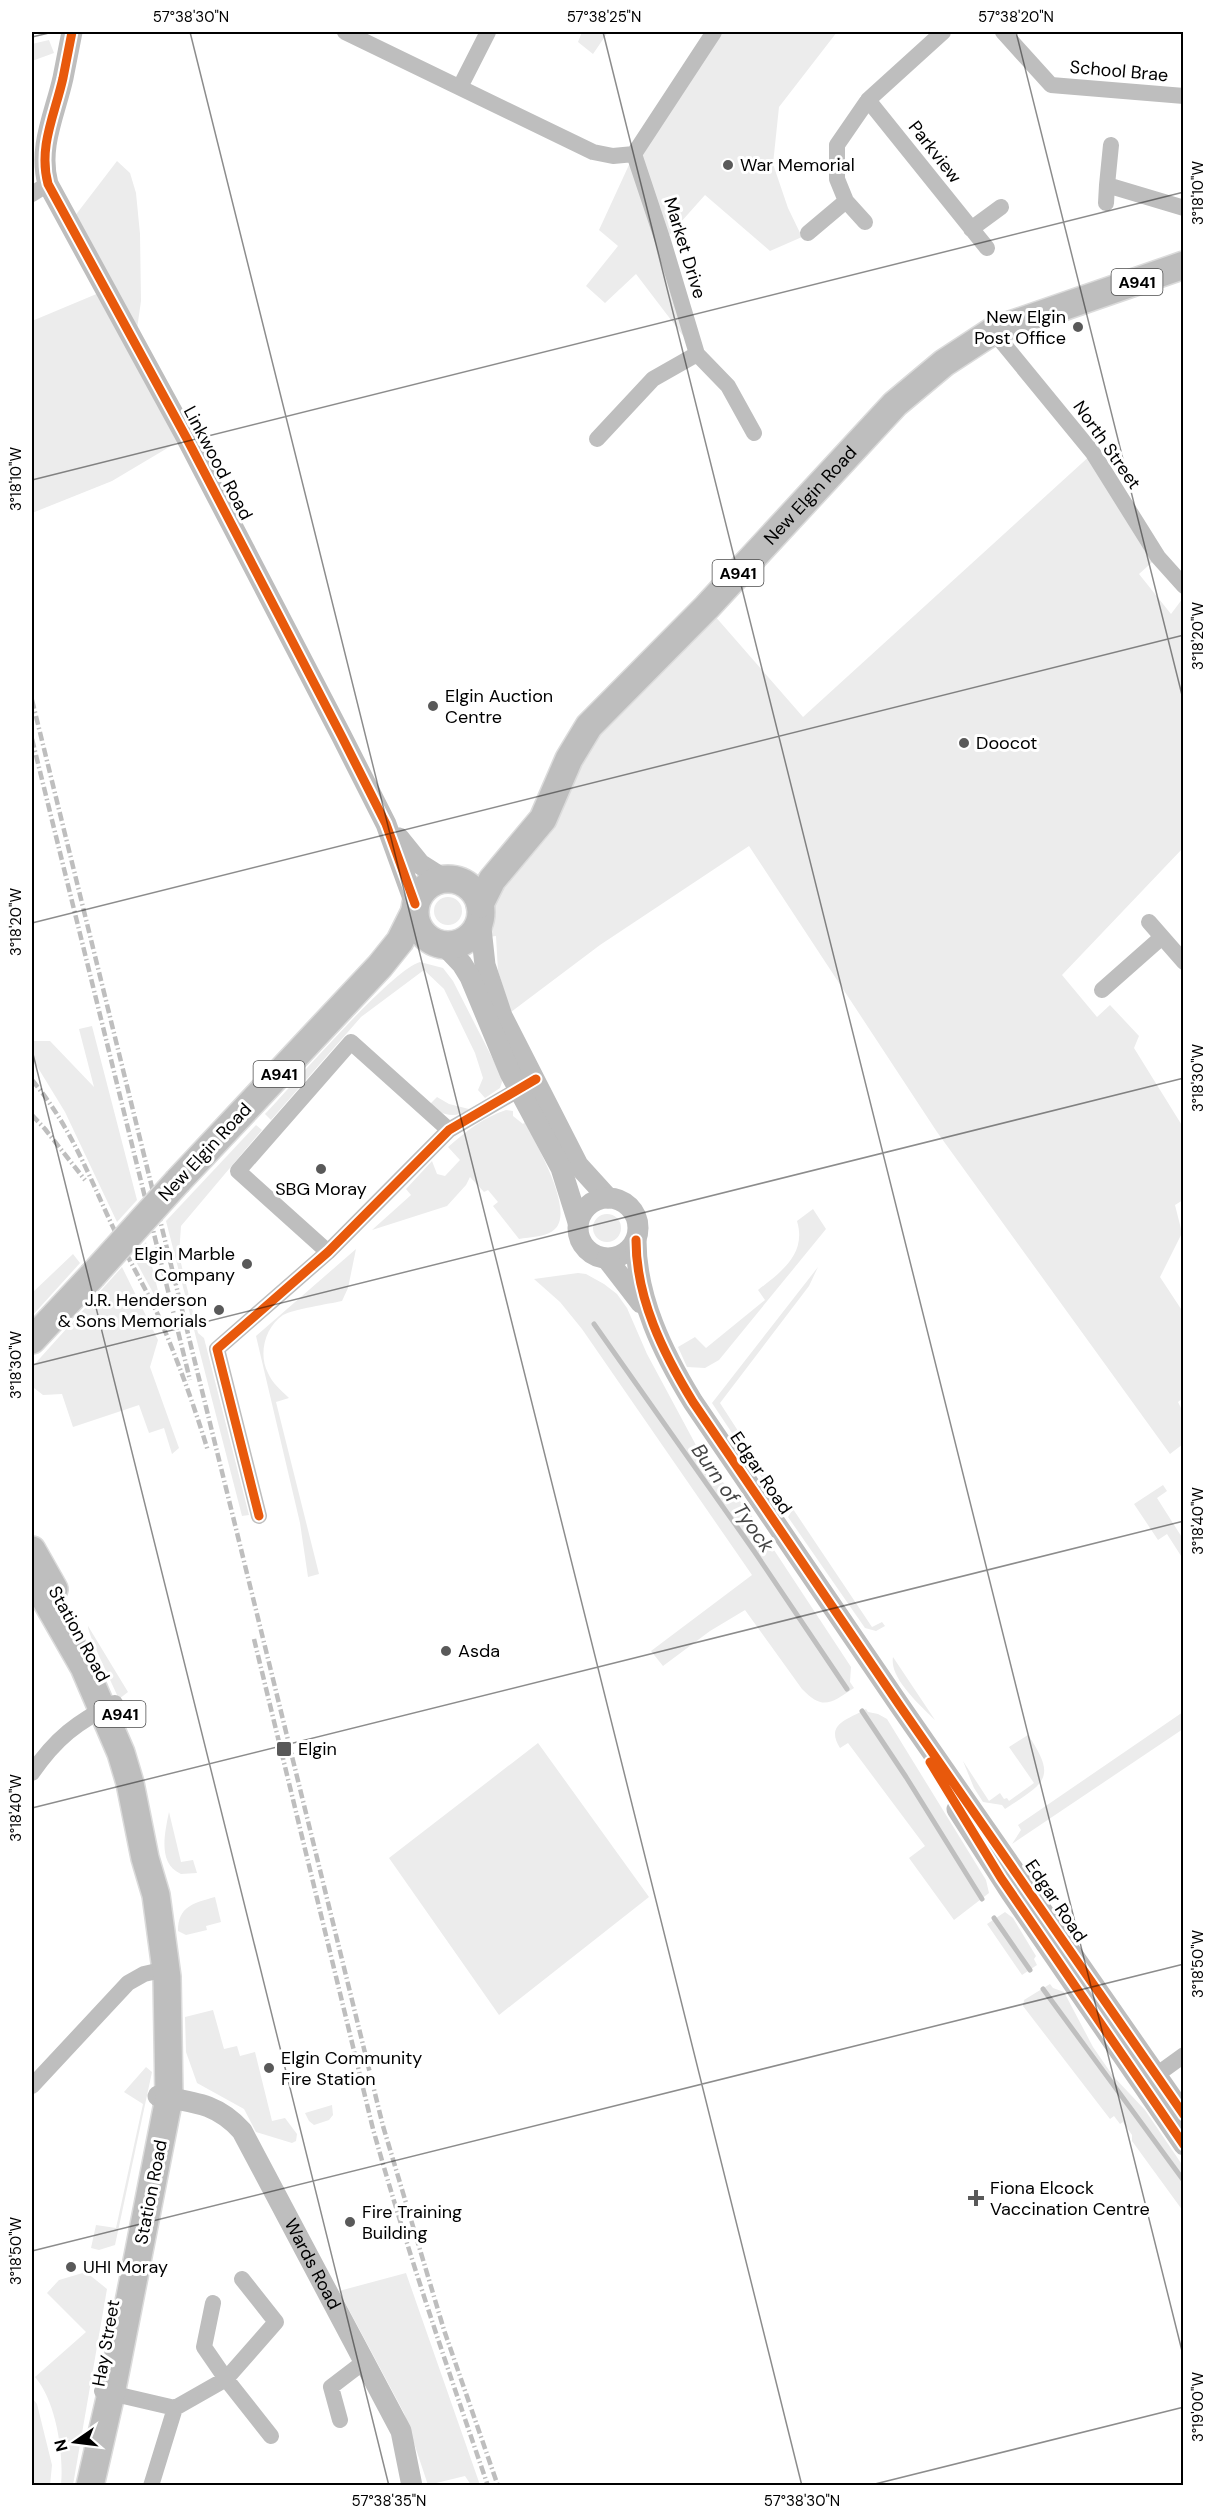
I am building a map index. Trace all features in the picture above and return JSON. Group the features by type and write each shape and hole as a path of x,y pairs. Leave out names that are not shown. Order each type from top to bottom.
{"main road":[{"name":"New Elgin Road","path":"480,912 492,880 543,819 569,759 589,726 707,607 895,404 944,363 993,331 1184,265"},
{"name":"New Elgin Road","path":"448,879 478,870 520,846"},
{"path":"448,879 470,886 476,894 480,912 474,932 465,940 453,945 440,944 422,933 415,908 423,889 432,882 448,879"},
{"name":"New Elgin Road","path":"32,1340 381,966 400,941 415,908"},
{"name":"New Elgin Road","path":"381,966 405,954 440,944"},
{"name":"Station Road","path":"32,1558 77,1654 109,1706 130,1783 145,1858 156,1895 166,1969 169,2038 164,2097"},
{"name":"Hay Street","path":"84,2486 87,2454 105,2392 119,2269 164,2097"},
{"name":"A941","path":"90,2486 105,2392"}],"street":[{"name":"Linkwood Road","path":"72,32 45,143 40,189 197,459 386,824 415,908"},
{"path":"345,32 593,152 613,156 634,154 714,32"},
{"path":"460,87 488,32"},
{"path":"865,222 846,201 837,179 837,145 868,100 943,32"},
{"name":"School Brae","path":"1003,32 1051,85 1184,96"},
{"name":"Parkview","path":"868,100 987,248"},
{"path":"1106,203 1111,145"},
{"name":"Market Drive","path":"634,154 697,354 728,386 754,434"},
{"path":"1107,185 1184,208"},
{"path":"808,233 846,201"},
{"path":"971,229 1001,207"},
{"name":"North Street","path":"993,331 1093,453 1158,557 1184,586"},
{"path":"597,439 653,379 697,354"},
{"name":"Linkwood Road","path":"386,824 420,864 448,879"},
{"path":"480,912 485,965 494,995 561,1168 584,1247 598,1257 607,1259 625,1254 636,1240 638,1227 631,1208 623,1202 608,1198 594,1200 581,1214 578,1222"},
{"path":"1149,922 1184,962"},
{"path":"1102,990 1162,937"},
{"path":"440,944 461,962 527,1084 578,1165 608,1198"},
{"path":"328,1252 238,1171 351,1042 449,1130"},
{"path":"259,1516 217,1349 328,1252 449,1130 527,1084"},
{"name":"Edgar Road","path":"636,1240 636,1261 649,1314 673,1368 693,1402 900,1706 1149,2080 1184,2145"},
{"name":"Edgar Road","path":"607,1259 649,1314"},
{"path":"32,1773 47,1751 68,1730 109,1706"},
{"path":"32,2086 128,1983 144,1974 166,1969"},
{"path":"1149,2080 1184,2055"},
{"name":"Edgar Road","path":"1149,2080 1184,2115"},
{"name":"Wards Road","path":"164,2097 206,2104 229,2117 242,2131 401,2431 412,2486"},
{"path":"151,2486 175,2409 225,2379 276,2322 242,2279"},
{"path":"213,2303 204,2347 225,2379 271,2436"},
{"path":"340,2420 331,2387 365,2361"},
{"path":"105,2392 175,2409"}],"shaded area":[{"path":"582,32 608,32 593,54 578,42"},
{"path":"714,32 837,32 779,107 773,164 788,208 802,237 770,251 705,195 664,241 697,354 636,274 605,303 586,286 618,246 599,230 634,154"},
{"path":"49,40 54,53 32,61 32,44"},
{"path":"117,161 130,173 136,193 140,234 141,301 135,343 186,437 112,481 32,513 32,321 106,290 68,225"},
{"path":"1093,453 1158,557 1139,574 1171,614 1183,598 1183,848 1062,975 1097,1017 1110,1005 1139,1036 1134,1048 1183,1127 1183,1200 1175,1205 1182,1233 1160,1277 1183,1312 1183,1398 1178,1402 1183,1412 1183,1444 1170,1454 937,1132 749,846 600,945 511,1012 498,971 496,936 465,940 474,932 589,726 707,607 803,717"},
{"path":"448,897 458,901 462,911 458,921 448,925 438,921 434,911 438,901"},
{"path":"420,962 443,968 453,981 503,1079 500,1088 485,1098 478,1090 483,1078 475,1053 444,989 424,970 361,1017 271,1120 265,1114 342,1030 387,985"},
{"path":"92,1026 137,1200 117,1222 65,1112 32,1058 34,1041 50,1041 94,1087 79,1029"},
{"path":"437,1097 449,1104 469,1109 459,1114 449,1115 430,1104"},
{"path":"506,1110 513,1111 513,1116 523,1124 525,1122 551,1176 560,1207 560,1220 552,1232 519,1239 493,1206 498,1202 488,1190 484,1192 470,1177 466,1185 447,1206 372,1230 411,1195 406,1189 432,1161 437,1174 445,1176 460,1160 448,1147 475,1126"},
{"path":"256,1125 262,1130 181,1226 179,1255 198,1333 204,1338 249,1515 242,1516 166,1221"},
{"path":"813,1209 826,1229 719,1360 705,1368 687,1367 678,1347 695,1337 706,1348 765,1300 758,1290 790,1261 798,1243 797,1221"},
{"path":"607,1214 617,1218 621,1228 617,1238 607,1242 597,1238 593,1228 597,1218"},
{"path":"146,1242 163,1311 133,1256"},
{"path":"356,1249 348,1288 342,1301 283,1315 272,1326 265,1341 265,1366 270,1377 289,1398 276,1402 319,1574 308,1577 300,1523 256,1336"},
{"path":"73,1254 80,1263 32,1316 32,1293"},
{"path":"122,1267 158,1340 150,1367 179,1448 172,1454 164,1428 149,1433 139,1405 73,1427 62,1394 43,1395 34,1388 32,1391 32,1367"},
{"path":"818,1267 809,1286 720,1403 773,1485 766,1484 712,1403"},
{"path":"586,1274 604,1284 617,1294 627,1308 647,1354 705,1462 747,1509 851,1667 850,1682 854,1688 839,1698 822,1702 809,1696 745,1610 710,1631 663,1666 651,1651 752,1575 582,1329 560,1302 534,1279"},
{"path":"1163,1485 1167,1491 1157,1498 1183,1539 1183,1559 1167,1534 1158,1540 1134,1504"},
{"path":"793,1509 872,1627 882,1622 885,1626 876,1631 865,1628 788,1517"},
{"path":"88,1626 128,1692 119,1699 96,1649"},
{"path":"893,1657 935,1720 901,1682 893,1665"},
{"path":"130,1700 143,1717 141,1723 133,1726 121,1704"},
{"path":"866,1709 868,1712 887,1719 986,1880 989,1893 954,1920 909,1858 925,1846 848,1743 840,1748 836,1740 835,1733 840,1724"},
{"path":"1183,1712 1183,1729 1012,1844 1021,1830 1018,1825"},
{"path":"1028,1735 1043,1761 1042,1779 1029,1793 1005,1809 1002,1805 983,1802 974,1788 963,1761 989,1801 1000,1793 1004,1799 1007,1798 1009,1801 1034,1783 1009,1747"},
{"path":"538,1743 649,1897 499,2015 389,1858"},
{"path":"169,1812 181,1862 193,1860 197,1873 181,1874 168,1863 164,1847"},
{"path":"215,1897 221,1922 206,1926 207,1930 186,1935 178,1931 184,1911 194,1904"},
{"path":"1005,1912 1013,1918 1036,1956 1034,1959 1037,1965 1022,1975 987,1924"},
{"path":"1050,1984 1053,1988 1064,1992 1093,2047 1113,2076 1145,2110 1183,2166 1183,2211 1132,2141 1132,2135 1123,2122 1120,2124 1114,2116 1110,2119 1023,2006 1024,2000"},
{"path":"213,2010 224,2049 237,2046 240,2056 255,2052 272,2121 285,2118 297,2134 296,2141 292,2143 256,2132 244,2109 197,2083 186,2052 185,2017"},
{"path":"146,2067 152,2072 115,2245 99,2250 91,2248 96,2225 116,2228 143,2104 124,2092"},
{"path":"332,2105 333,2115 329,2120 314,2125 305,2113"},
{"path":"86,2272 107,2289 73,2485 61,2485 60,2443 57,2428 48,2400 35,2377 86,2332 47,2293 59,2280"},
{"path":"406,2273 480,2485 471,2485 465,2476 428,2485 404,2413 339,2291"},
{"path":"33,2399 37,2404 52,2465 50,2485 32,2485"}],"waterway":[{"name":"Burn of Tyock","path":"594,1324 754,1551 847,1689"},
{"name":"Burn of Tyock","path":"862,1711 982,1899"},
{"name":"Burn of Tyock","path":"994,1918 1030,1970"},
{"name":"Burn of Tyock","path":"1043,1989 1184,2181"}],"railway":[{"path":"32,700 383,2126 444,2330 498,2486"},
{"path":"32,739 190,1380"},
{"path":"32,1080 67,1131 159,1317 173,1350 208,1451"},
{"path":"32,1115 85,1180"},
{"path":"254,1639 373,2129 414,2264 488,2486"}],"cycle path":[{"path":"72,32 46,144 45,170 48,184 186,437 341,735 386,824 415,904"},
{"path":"259,1516 217,1349 328,1252 449,1130 536,1079"},
{"path":"636,1240 641,1283 653,1324 671,1364 693,1402 900,1706 1184,2115"},
{"path":"930,1762 1001,1878 1184,2145"}],"place":[{"name":"War Memorial","path":"728,165"},
{"name":"New Elgin Post Office","path":"1078,327"},
{"name":"Elgin Auction Centre","path":"433,706"},
{"name":"Doocot","path":"964,743"},
{"name":"SBG Moray","path":"321,1169"},
{"name":"Elgin Marble Company","path":"247,1264"},
{"name":"J.R. Henderson & Sons Memorials","path":"219,1310"},
{"name":"Asda","path":"446,1651"},
{"name":"Elgin","path":"284,1749"},
{"name":"Elgin Community Fire Station","path":"269,2068"},
{"name":"Fiona Elcock Vaccination Centre","path":"976,2198"},
{"name":"Fire Training Building","path":"350,2222"},
{"name":"UHI Moray","path":"71,2267"}]}
